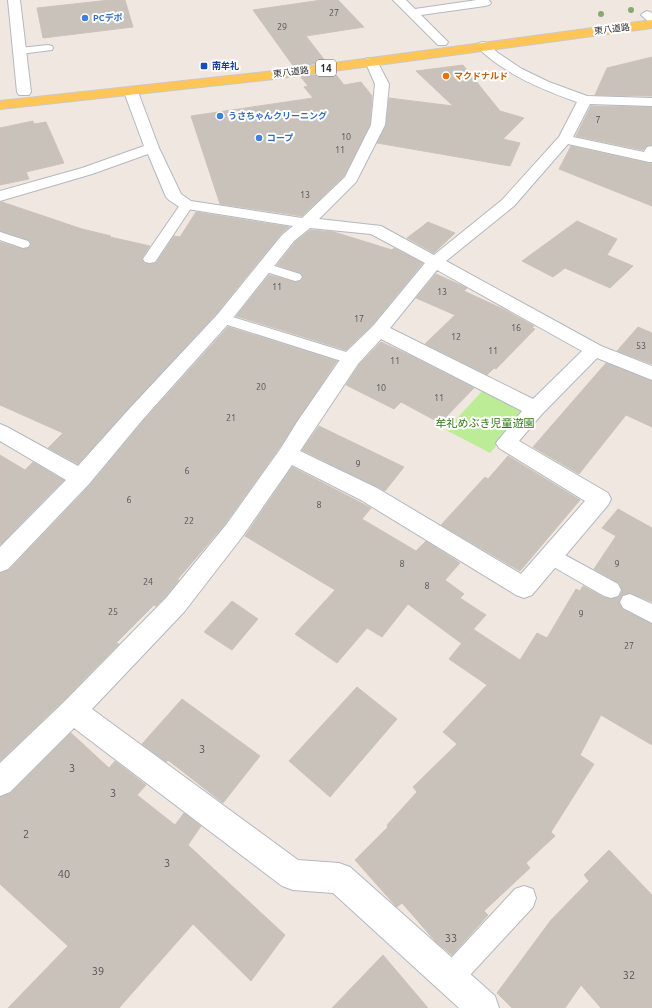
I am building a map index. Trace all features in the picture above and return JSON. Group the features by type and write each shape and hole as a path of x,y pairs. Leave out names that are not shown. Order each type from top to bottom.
{"main road":[{"name":"東八道路","path":"0,94 242,68 442,42 651,18"},
{"name":"東八道路","path":"0,105 131,92 371,61 483,46 651,18"}],"street":[{"path":"14,0 24,92"},
{"path":"399,0 442,42"},
{"path":"412,13 485,3 483,0"},
{"path":"483,46 492,55 536,81 585,100 652,102"},
{"path":"0,562 81,478 137,413 223,319 288,238 306,223 351,179 378,124 382,84 371,61"},
{"path":"131,92 152,148 174,197 187,205 306,223 375,229 594,350 652,373"},
{"path":"0,782 73,711 175,605 234,531 288,454 304,427 351,359 379,330 435,262 508,203 565,139 585,100"},
{"path":"565,139 651,155"},
{"path":"0,196 87,171 152,148"},
{"path":"379,330 535,409"},
{"path":"288,454 369,494 524,588 600,499 506,443 535,409 594,350"},
{"path":"0,432 81,478"},
{"path":"73,711 293,876 339,878 483,1008"}],"lane":[{"path":"20,52 48,48"},
{"path":"150,259 187,205"},
{"path":"0,236 23,244"},
{"path":"264,267 295,277"},
{"path":"223,319 351,359"},
{"path":"552,556 611,590"},
{"path":"630,602 652,614"},
{"path":"450,978 524,898"}],"green space":[{"name":"牟礼めぶき児童遊園","path":"485,388 528,410 490,453 446,430"}],"building":[{"name":"PCデポ","path":"110,0 125,0 133,27 43,38 37,8"},
{"path":"322,0 338,0 364,27 306,36 326,62 294,67 253,10"},
{"path":"652,57 652,96 595,95 607,68"},
{"path":"463,65 500,111 524,118 503,139 520,143 510,166 377,143 386,125 389,98 453,106 416,71"},
{"path":"334,72 344,85 361,82 372,96 370,125 344,176 302,216 220,204 191,116 313,98 304,87 308,86 301,77"},
{"path":"591,106 652,107 652,145 647,146 643,150 576,136"},
{"path":"33,121 34,124 46,122 64,163 26,172 29,179 0,185 0,128"},
{"path":"571,146 652,164 652,206 559,169"},
{"path":"0,202 82,229 150,246 142,258 144,263 150,264 156,263 174,236 180,237 196,212 289,227 281,234 216,314 78,464 48,448 63,433 0,405 0,242 23,249 28,248 31,245 28,240 0,231"},
{"path":"577,221 617,239 607,255 633,266 610,288 565,268 553,277 522,261"},
{"path":"428,222 455,233 434,253 407,238"},
{"path":"310,230 334,232 392,250 394,248 423,263 372,325 346,350 236,316 269,275 295,282 301,281 303,276 300,273 277,265 295,242"},
{"path":"436,274 467,288 464,291 505,310 534,326 532,328 535,329 496,369 494,368 487,375 425,344 455,315 416,298"},
{"path":"228,327 337,361 280,447 225,524 177,580 179,580 165,597 156,606 154,605 116,643 119,644 63,701 0,761 0,573 9,570 90,485 145,419"},
{"path":"638,327 652,333 652,364 617,351"},
{"path":"381,342 474,388 440,423 401,402 394,409 346,385 359,365"},
{"path":"606,363 652,381 652,427 626,415 579,474 533,447"},
{"path":"319,426 404,467 385,491 302,450"},
{"path":"0,455 25,470 33,462 64,480 0,545"},
{"path":"508,456 580,500 520,571 441,525 485,477 488,479"},
{"path":"292,467 371,508 362,519 416,551 426,541 460,563 445,580 464,594 460,598 486,615 461,643 408,604 382,637 367,628 337,663 295,634 335,590 245,536"},
{"path":"618,509 652,528 652,602 630,593 623,595 619,601 622,609 652,624 652,745 601,715 580,755 594,764 551,832 555,836 526,863 530,868 484,911 488,915 452,955 436,942 402,903 397,907 355,860 388,827 387,825 417,792 413,787 457,744 443,732 487,685 449,659 473,629 520,660 537,633 547,638 576,589 580,591 583,586 604,597 611,599 619,597 622,591 619,583 594,569 616,536 602,528"},
{"path":"232,601 258,619 232,650 204,632"},
{"path":"357,687 397,719 330,797 289,761"},
{"path":"182,699 260,756 223,803 168,760 166,762 142,744"},
{"path":"71,733 109,768 115,761 146,785 137,795 175,825 184,813 201,826 188,845 285,935 251,981 193,924 119,1008 8,1008 68,946 0,884 0,797 11,793"},
{"path":"609,850 652,895 652,1008 601,1008 581,985 565,1008 512,1008 497,993 551,920 589,881 584,875"},
{"path":"383,955 428,1008 332,1008"}],"place":[{"name":"PCデポ","path":"85,18"},
{"name":"南牟礼","path":"204,66"},
{"name":"マクドナルド","path":"446,76"},
{"name":"うさちゃんクリーニング","path":"220,116"},
{"name":"コープ","path":"259,138"}]}
